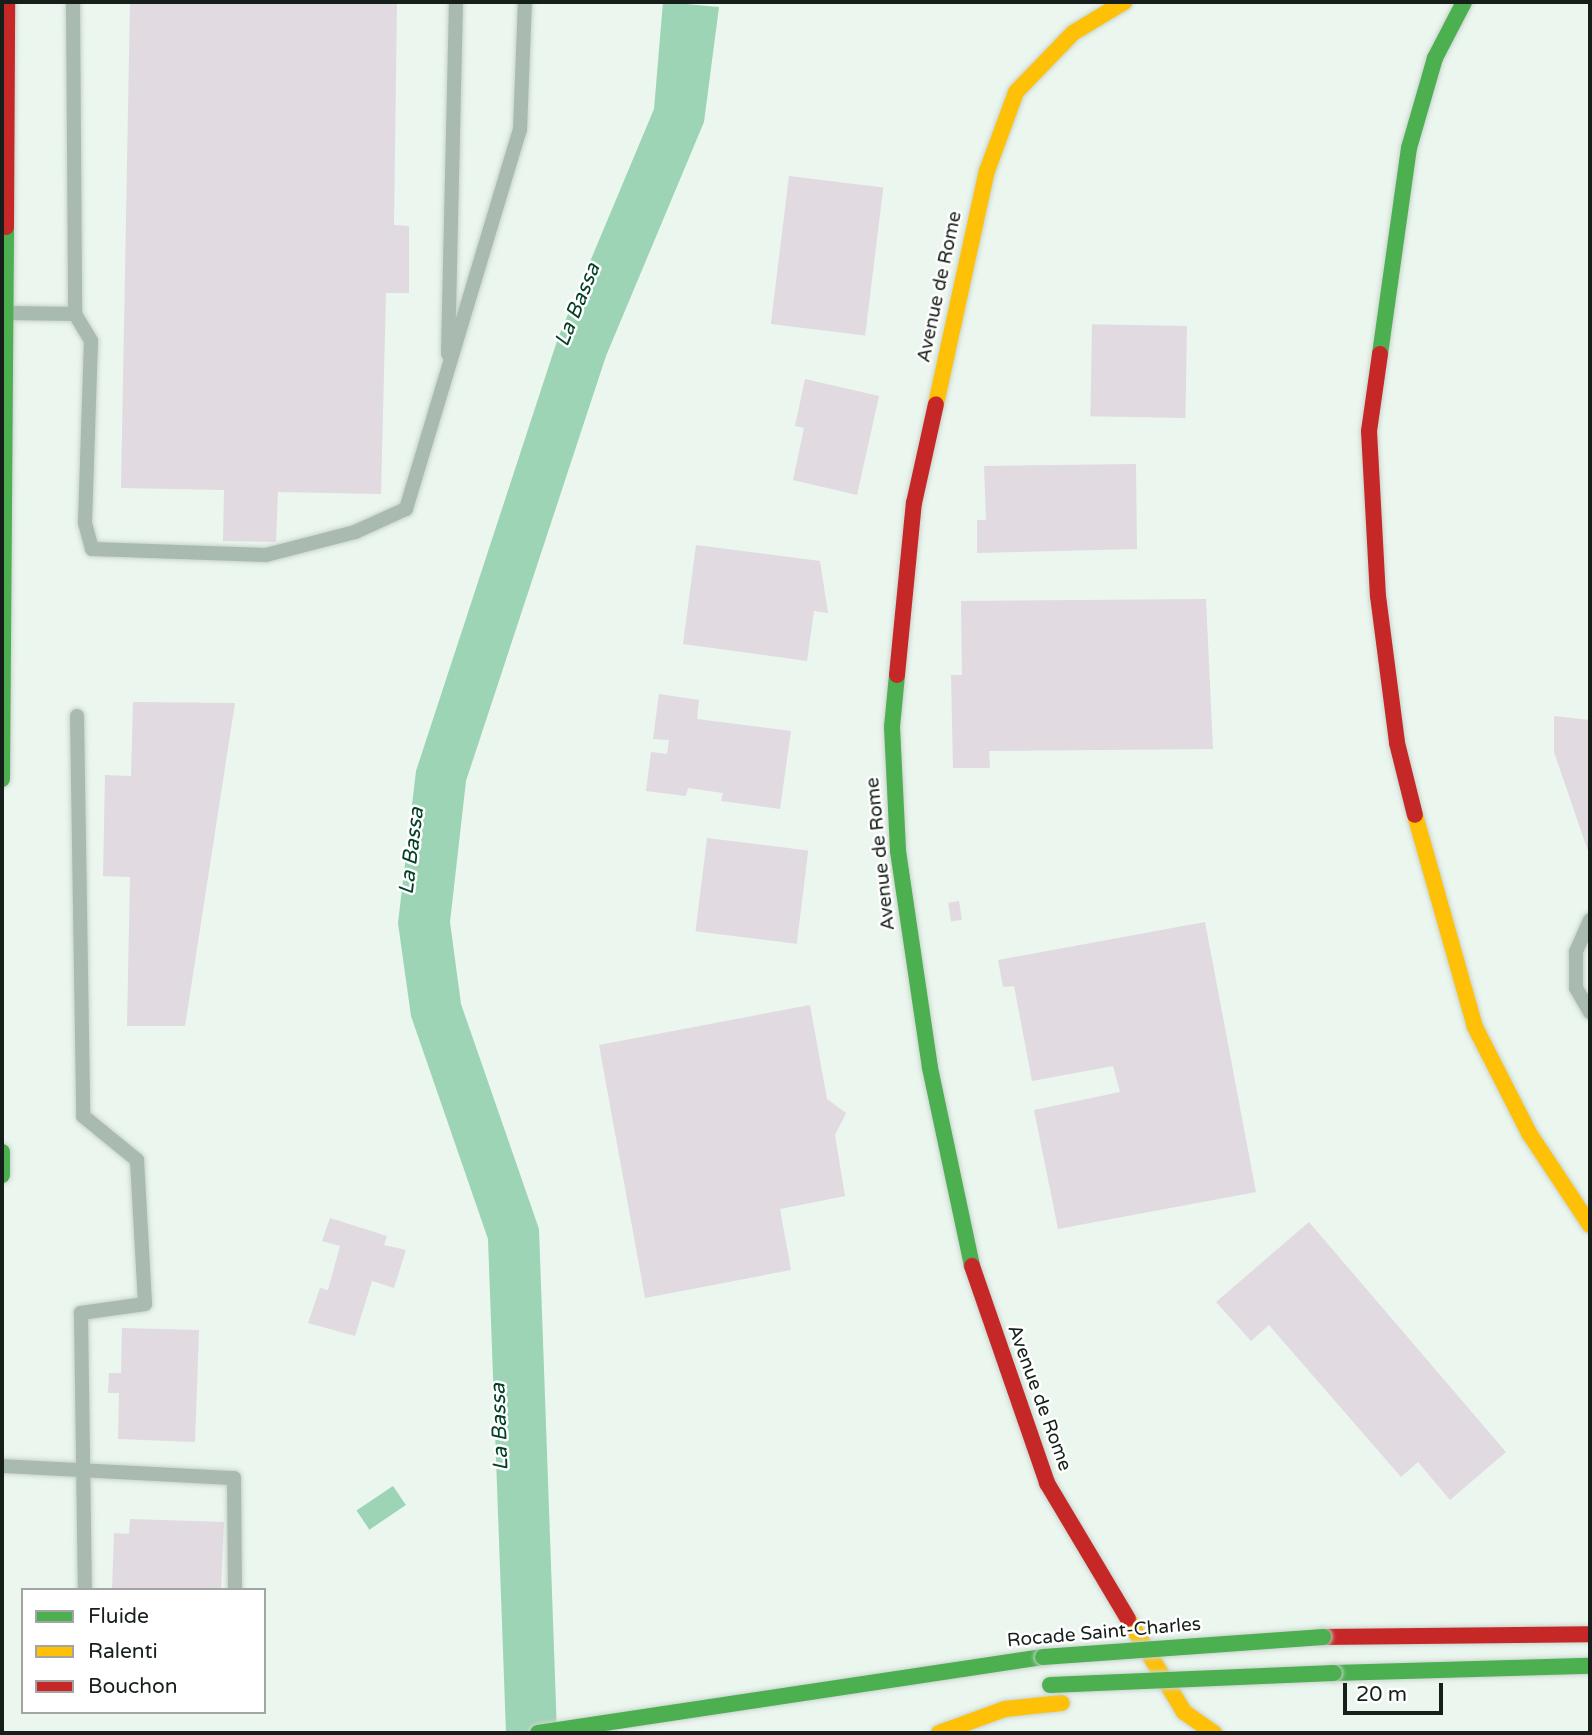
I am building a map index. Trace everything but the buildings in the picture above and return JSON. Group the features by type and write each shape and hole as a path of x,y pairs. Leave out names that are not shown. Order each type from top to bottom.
{"main road":[{"path":"2,779 7,2"},
{"name":"Avenue de Rome","path":"1124,2 1073,33 1016,92 987,170 914,503 892,727 898,851 930,1068 975,1281 1047,1483 1184,1712 1213,1733"},
{"path":"1464,2 1435,58 1409,148 1369,431 1378,596 1396,743 1458,976 1475,1027 1529,1133 1590,1225"},
{"path":"2,1152 2,1175"},
{"name":"Rocade Saint-Charles","path":"538,1733 1043,1657 1323,1637 1590,1634"},
{"path":"1043,1685 1590,1666"},
{"path":"939,1733 1005,1709 1334,1673"},
{"name":"Rocade Saint-Charles","path":"625,1719 913,1696"},
{"path":"1184,1712 1184,1733"}],"lane":[{"path":"73,2 75,314 91,341 85,523 92,549 266,555 355,532 406,509 520,130 525,2"},
{"path":"448,372 456,2"},
{"path":"5,313 75,314"},
{"path":"77,716 82,1116 137,1160 145,1304 81,1313 85,1588"},
{"path":"1590,920 1576,952 1576,988 1590,1012"},
{"path":"2,1466 234,1478 235,1588"}],"water":[{"name":"La Bassa","path":"663,2 719,7 704,122 606,356 466,781 450,922 461,1004 539,1229 557,1733 506,1733 488,1239 411,1016 398,923 416,771 558,338 654,109"},
{"path":"393,1486 406,1505 369,1530 357,1511"}],"traffic: fast":[{"path":"1380,354 1409,148 1435,58 1464,2"},
{"path":"2,779 6,227"},
{"path":"897,675 892,727 898,851 930,1068 972,1266"},
{"path":"2,1152 2,1175"},
{"path":"1043,1657 1323,1637"},
{"path":"538,1733 1043,1657"},
{"path":"1334,1673 1590,1666"},
{"path":"1050,1685 1334,1673"}],"traffic: slow":[{"path":"936,404 987,171 1016,92 1073,33 1124,2"},
{"path":"1415,815 1475,1027 1529,1133 1590,1225"},
{"path":"1128,1619 1184,1712 1214,1733"},
{"path":"939,1733 1005,1709 1062,1703"}],"traffic: jam":[{"path":"6,227 7,2"},
{"path":"1380,354 1369,431 1378,596 1397,743 1415,815"},
{"path":"897,675 914,503 936,404"},
{"path":"972,1266 1047,1483 1128,1619"},
{"path":"1323,1637 1590,1634"}]}
